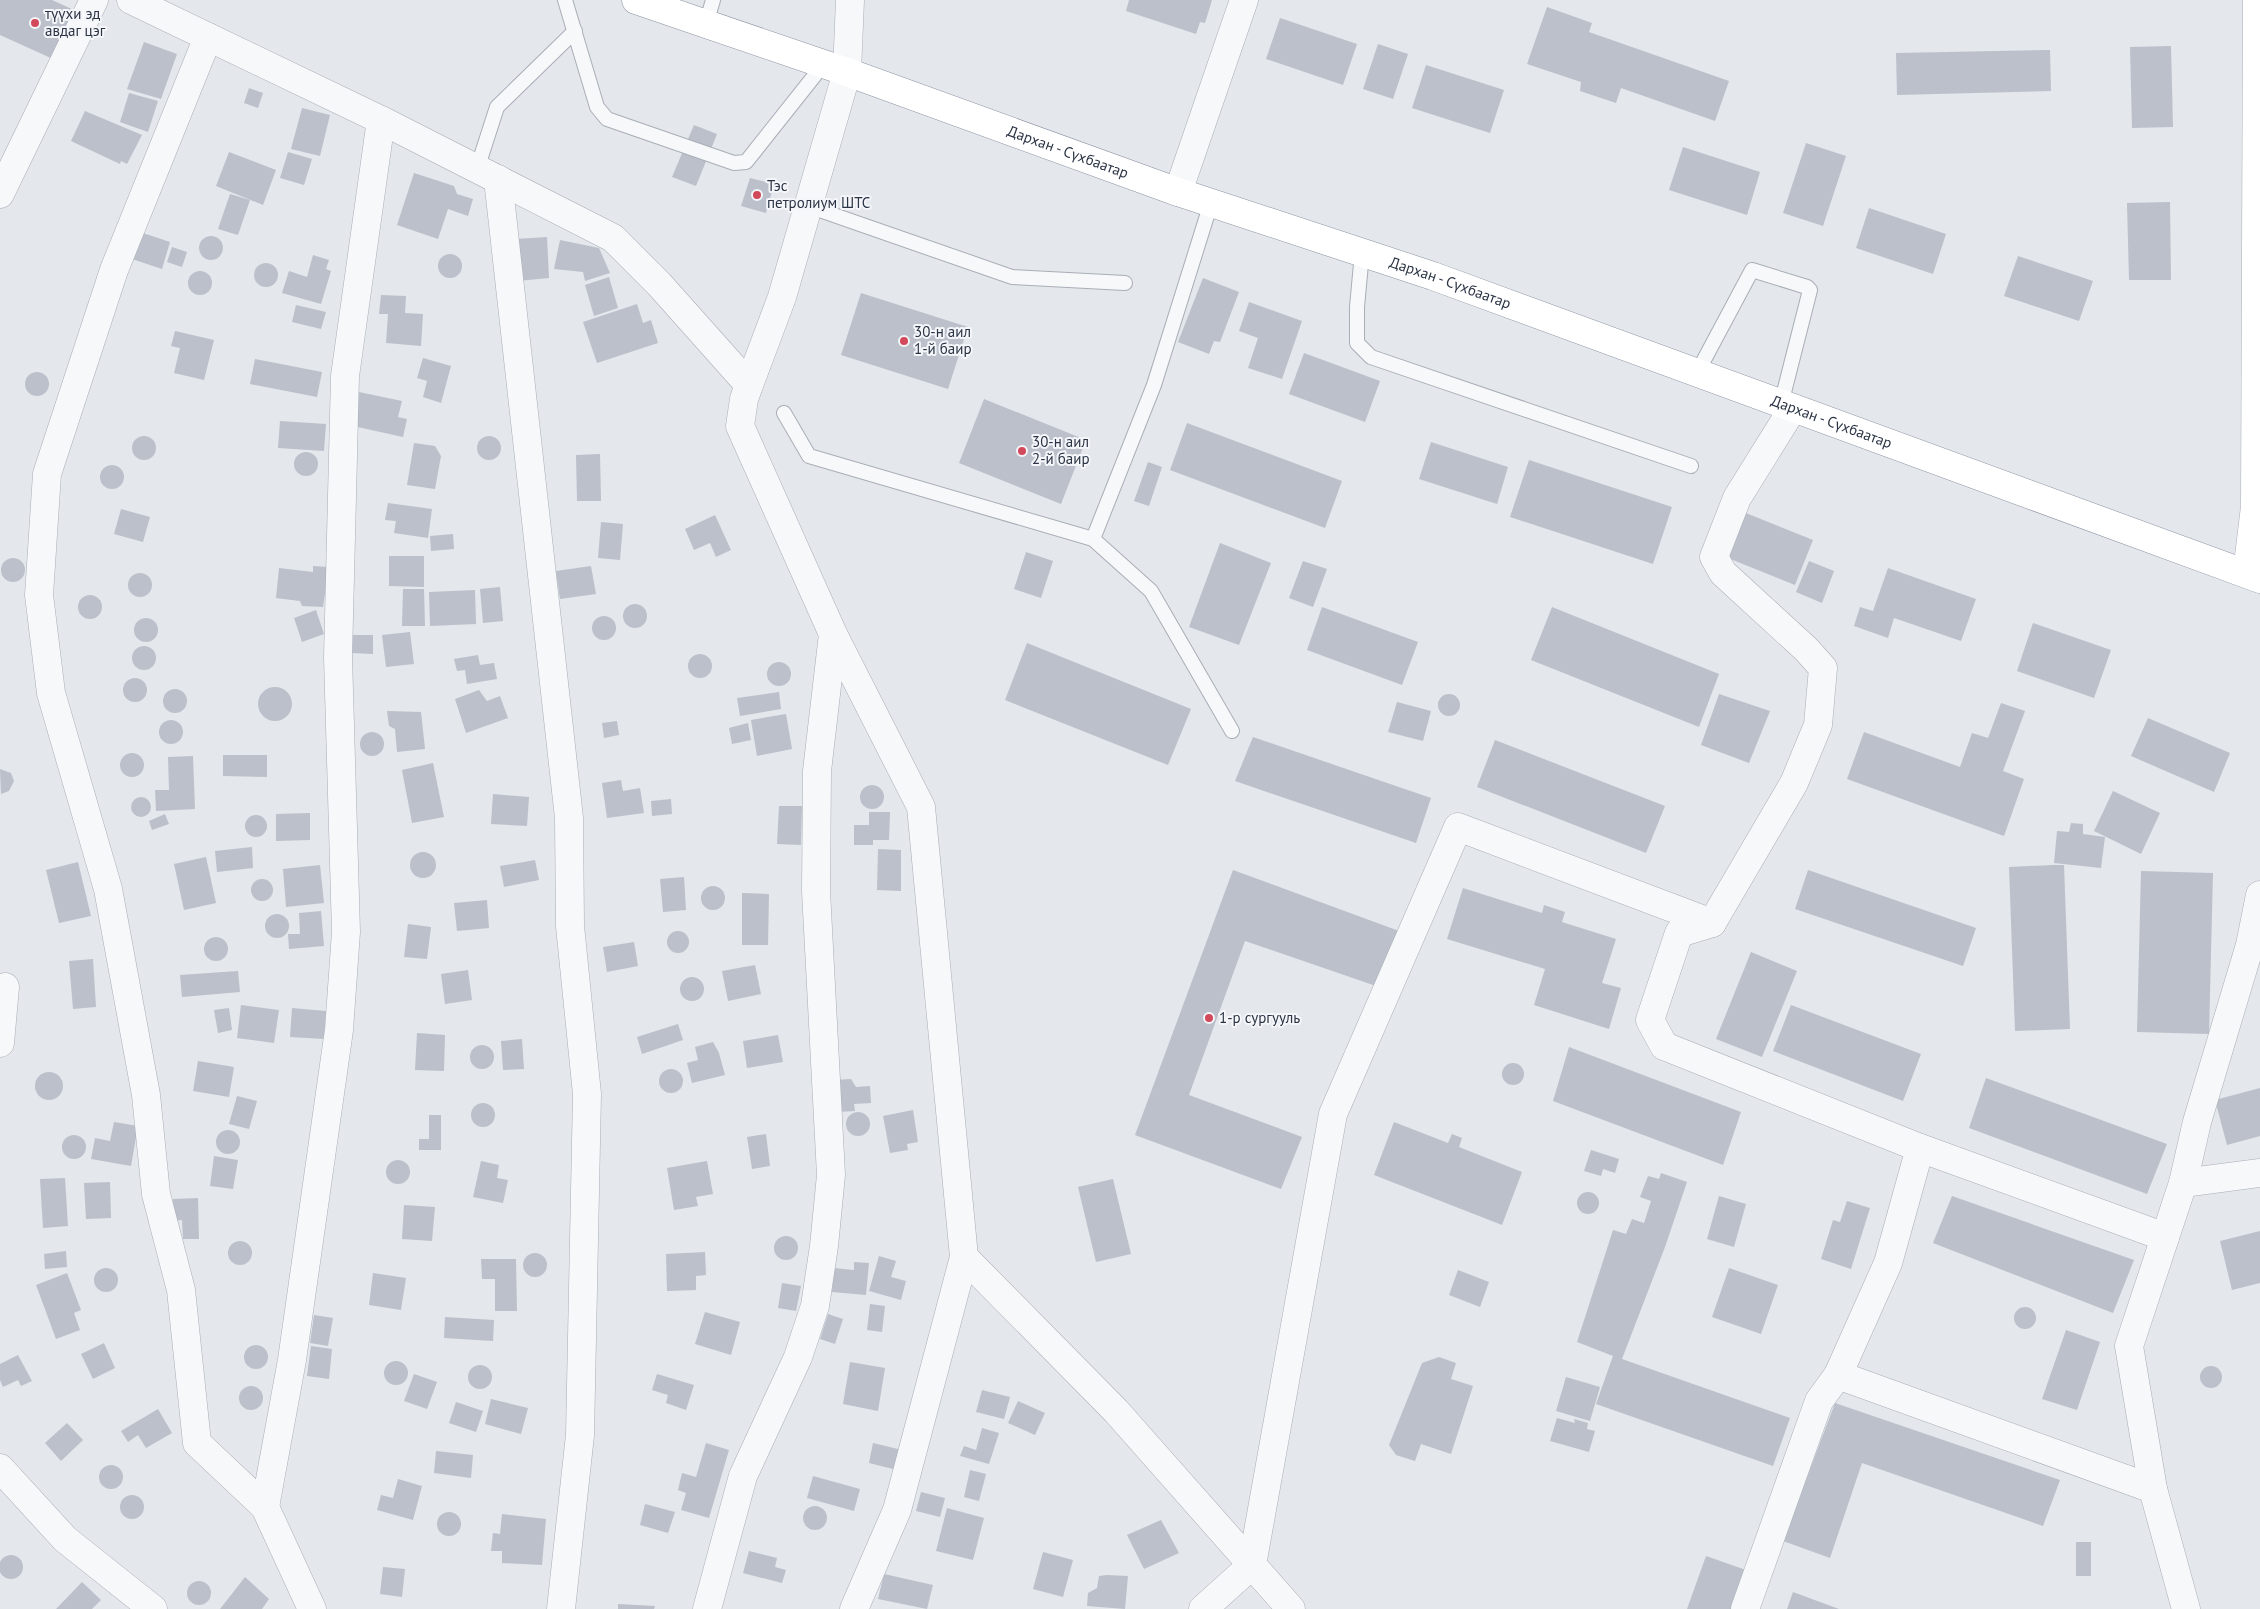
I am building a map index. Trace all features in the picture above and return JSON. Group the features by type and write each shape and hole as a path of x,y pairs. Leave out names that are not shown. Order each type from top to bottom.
{"main road":[{"name":"Дархан - Сүхбаатар","path":"636,0 710,12 835,68 1178,192 1432,276 2254,576"},
{"path":"2254,576 2257,0"}],"street":[{"path":"0,194 94,0"},
{"path":"131,0 381,120 613,238 659,284 749,385"},
{"path":"850,0 808,206 782,297 744,399 740,426 834,634 920,806 964,1257 897,1510 854,1609"},
{"path":"1178,192 1244,0"},
{"path":"208,36 114,270 47,474 40,595 51,693 108,889 146,1095 156,1194 180,1290 197,1443 265,1507 312,1609"},
{"path":"265,1507 292,1360 338,1030 346,932 338,657 345,376 381,120"},
{"path":"487,174 570,818 570,926 586,1094 580,1435 561,1609"},
{"path":"1787,406 1737,498 1714,557 1723,573 1806,649 1823,668 1818,725 1794,783 1712,923 1679,933 1650,1020 1664,1046 1920,1148 2164,1238"},
{"path":"707,1609 743,1476 798,1357 815,1306 824,1246 831,1175 816,891 817,771 834,634"},
{"path":"1203,1609 1252,1565 1333,1114 1458,827 1712,923"},
{"path":"2186,1609 2153,1489 2129,1346 2183,1183 2196,1122 2250,944 2260,895"},
{"path":"0,1043 5,987"},
{"path":"1745,1609 1819,1401 1838,1375 1888,1263 1920,1148"},
{"path":"2183,1183 2260,1173"},
{"path":"964,1257 1116,1411 1291,1609"},
{"path":"1838,1375 2153,1489"},
{"path":"0,1468 65,1539 153,1609"}],"lane":[{"path":"565,0 597,107 607,119 734,163 746,162 835,68"},
{"path":"487,174 497,107 575,31"},
{"path":"1093,539 1154,385 1211,203"},
{"path":"808,206 1012,276 1125,283"},
{"path":"1362,253 1357,307 1357,343 1371,357 1691,466"},
{"path":"1697,373 1752,270 1807,287 1810,290 1810,294 1787,406"},
{"path":"784,413 809,456 1093,539 1151,591 1232,731"}],"building":[{"name":"түүхи эд авдаг цэг","path":"0,0 52,0 76,11 53,59 0,35"},
{"path":"1129,0 1212,0 1205,23 1200,22 1196,34 1126,11"},
{"path":"1547,7 1592,23 1589,32 1729,81 1715,121 1621,88 1616,103 1580,91 1581,82 1527,64"},
{"path":"1280,18 1357,44 1343,85 1266,59"},
{"path":"144,42 177,54 161,99 127,89"},
{"path":"1378,44 1408,54 1393,99 1363,89"},
{"path":"2171,46 2173,127 2132,128 2130,47"},
{"path":"2050,50 2051,91 1897,95 1896,53"},
{"path":"1426,65 1504,90 1490,133 1412,108"},
{"path":"249,88 263,93 258,108 244,103"},
{"path":"129,93 158,101 148,132 120,122"},
{"path":"302,108 330,115 320,156 291,149"},
{"path":"85,111 142,135 127,164 121,161 120,164 71,141"},
{"path":"694,125 717,134 696,186 672,177"},
{"path":"1806,143 1846,156 1823,226 1783,213"},
{"path":"1683,147 1760,172 1747,215 1669,190"},
{"path":"229,152 276,170 263,205 216,186"},
{"path":"288,152 312,159 304,185 280,178"},
{"path":"414,173 454,186 457,194 473,199 468,216 448,209 438,239 397,225"},
{"path":"750,178 774,184 766,213 741,206"},
{"path":"230,194 250,200 238,235 218,229"},
{"path":"2170,202 2171,280 2129,280 2127,203"},
{"path":"1869,208 1946,234 1933,274 1856,248"},
{"path":"140,232 170,242 162,269 132,259"},
{"path":"211,236 220,239 223,248 220,257 211,260 202,257 199,248 202,239"},
{"path":"547,237 549,278 518,281 515,239"},
{"path":"560,240 599,248 610,273 585,281 583,272 554,269"},
{"path":"172,247 187,252 182,267 167,262"},
{"path":"450,254 459,257 462,266 459,275 450,278 441,275 438,266 441,257"},
{"path":"313,255 329,260 326,269 331,271 321,304 282,293 289,271 307,277"},
{"path":"2018,256 2093,281 2079,321 2004,296"},
{"path":"266,263 275,266 278,275 275,284 266,287 257,284 254,275 257,266"},
{"path":"200,271 209,274 212,283 209,292 200,295 191,292 188,283 191,274"},
{"path":"609,277 618,308 594,316 585,285"},
{"path":"1203,278 1239,292 1220,342 1214,341 1209,354 1178,342"},
{"name":"30-н аил 1-й баир","path":"861,293 968,327 948,389 841,355"},
{"path":"381,295 406,296 405,313 423,314 421,346 386,343 388,314 379,314"},
{"path":"1249,302 1302,321 1282,379 1248,368 1258,338 1239,331"},
{"path":"637,304 643,323 651,320 658,343 597,363 583,322"},
{"path":"296,305 326,312 321,329 292,322"},
{"path":"175,331 214,340 204,380 174,373 180,348 171,346"},
{"path":"1304,353 1380,381 1365,422 1289,394"},
{"path":"423,358 451,366 441,403 423,397 427,381 417,378"},
{"path":"255,359 322,372 317,397 250,384"},
{"path":"37,372 46,375 49,384 46,393 37,396 28,393 25,384 28,375"},
{"path":"359,392 402,401 398,417 407,419 403,437 353,426"},
{"name":"30-н аил 2-й баир","path":"984,399 1086,440 1061,504 959,463"},
{"path":"280,421 326,424 324,451 278,448"},
{"path":"1187,423 1342,481 1325,528 1170,470"},
{"path":"144,436 153,439 156,448 153,457 144,460 135,457 132,448 135,439"},
{"path":"489,436 498,439 501,448 498,457 489,460 480,457 477,448 480,439"},
{"path":"1431,442 1508,467 1497,504 1419,479"},
{"path":"414,443 435,446 441,456 435,489 407,485"},
{"path":"306,452 315,455 318,464 315,473 306,476 297,473 294,464 297,455"},
{"path":"600,454 601,501 577,501 576,455"},
{"path":"1529,460 1672,507 1653,564 1510,517"},
{"path":"1148,462 1162,467 1149,506 1134,501"},
{"path":"112,465 121,468 124,477 121,486 112,489 103,486 100,477 103,468"},
{"path":"388,503 432,509 428,538 394,533 396,521 385,520"},
{"path":"121,509 150,517 143,542 114,534"},
{"path":"1736,509 1813,540 1795,585 1718,554"},
{"path":"715,515 731,550 716,557 710,543 694,550 685,529"},
{"path":"601,522 623,524 620,560 598,558"},
{"path":"453,534 454,549 431,551 430,536"},
{"path":"1220,543 1271,563 1239,645 1189,627"},
{"path":"1026,552 1053,561 1041,598 1014,589"},
{"path":"389,556 424,556 424,587 389,586"},
{"path":"13,558 22,561 25,570 22,579 13,582 4,579 1,570 4,561"},
{"path":"1303,561 1327,569 1313,607 1289,598"},
{"path":"1809,561 1834,571 1822,603 1796,592"},
{"path":"313,566 329,567 323,607 302,606 300,601 276,598 279,568 313,572"},
{"path":"591,566 596,594 560,599 556,571"},
{"path":"1888,568 1976,599 1961,641 1894,618 1888,638 1854,626 1860,607 1873,611"},
{"path":"140,573 149,576 152,585 149,594 140,597 131,594 128,585 131,576"},
{"path":"500,587 503,621 483,623 480,589"},
{"path":"403,589 424,589 425,626 402,626"},
{"path":"475,590 476,624 430,626 429,592"},
{"path":"90,595 99,598 102,607 99,616 90,619 81,616 78,607 81,598"},
{"path":"635,604 644,607 647,616 644,625 635,628 626,625 623,616 626,607"},
{"path":"1322,607 1418,642 1402,685 1307,650"},
{"path":"1552,607 1719,674 1699,727 1531,660"},
{"path":"316,610 324,634 302,642 294,618"},
{"path":"604,616 613,619 616,628 613,637 604,640 595,637 592,628 595,619"},
{"path":"146,618 155,621 158,630 155,639 146,642 137,639 134,630 137,621"},
{"path":"2033,623 2111,650 2094,698 2017,671"},
{"path":"410,632 414,664 386,667 382,635"},
{"path":"352,635 373,635 373,654 352,653"},
{"path":"1027,643 1191,709 1168,765 1005,700"},
{"path":"144,646 153,649 156,658 153,667 144,670 135,667 132,658 135,649"},
{"path":"700,654 709,657 712,666 709,675 700,678 691,675 688,666 691,657"},
{"path":"478,655 480,665 494,663 497,679 467,684 465,670 457,671 454,659"},
{"path":"779,662 788,665 791,674 788,683 779,686 770,683 767,674 770,665"},
{"path":"135,678 144,681 147,690 144,699 135,702 126,699 123,690 126,681"},
{"path":"275,687 287,692 292,704 287,716 275,721 263,716 258,704 263,692"},
{"path":"175,689 184,692 187,701 184,710 175,713 166,710 163,701 166,692"},
{"path":"479,690 487,701 500,696 508,718 466,733 455,699"},
{"path":"779,692 781,709 740,716 737,698"},
{"path":"1449,694 1457,697 1460,705 1457,713 1449,716 1441,713 1438,705 1441,697"},
{"path":"1719,694 1770,711 1749,763 1701,745"},
{"path":"1397,702 1431,711 1423,741 1388,732"},
{"path":"2001,703 2025,711 2003,771 2024,779 2004,836 1847,779 1864,732 1960,767 1972,733 1988,738"},
{"path":"387,711 421,712 425,749 397,752 395,729 389,726"},
{"path":"786,714 792,749 757,756 751,720"},
{"path":"2148,718 2230,753 2214,792 2131,756"},
{"path":"171,720 180,723 183,732 180,741 171,744 162,741 159,732 162,723"},
{"path":"617,721 619,735 604,738 602,723"},
{"path":"748,723 751,740 732,744 729,728"},
{"path":"372,732 381,735 384,744 381,753 372,756 363,753 360,744 363,735"},
{"path":"1253,737 1431,798 1416,843 1235,781"},
{"path":"1495,740 1665,806 1646,853 1477,787"},
{"path":"132,753 141,756 144,765 141,774 132,777 123,774 120,765 123,756"},
{"path":"223,755 267,755 267,777 223,776"},
{"path":"193,756 195,809 156,811 155,790 169,790 168,757"},
{"path":"433,763 444,817 412,823 402,770"},
{"path":"0,769 11,773 14,781 9,791 1,794"},
{"path":"621,780 623,791 640,788 644,813 607,818 602,783"},
{"path":"872,785 881,788 884,797 881,806 872,809 863,806 860,797 863,788"},
{"path":"2113,791 2160,813 2141,854 2094,831"},
{"path":"493,794 529,797 527,826 491,824"},
{"path":"141,797 148,800 151,807 148,814 141,817 134,814 131,807 134,800"},
{"path":"671,799 672,814 652,816 651,801"},
{"path":"779,806 802,806 801,845 777,844"},
{"path":"869,812 890,812 889,840 873,840 873,845 854,845 854,825 869,825"},
{"path":"310,813 310,840 276,841 276,814"},
{"path":"165,814 169,824 152,830 149,821"},
{"path":"256,815 264,818 267,826 264,834 256,837 248,834 245,826 248,818"},
{"path":"2071,823 2083,824 2083,834 2105,837 2101,868 2054,863 2057,831 2069,832"},
{"path":"252,847 253,868 217,872 215,851"},
{"path":"878,849 901,850 901,891 877,890"},
{"path":"423,852 432,856 436,865 432,874 423,878 414,874 410,865 414,856"},
{"path":"206,857 216,903 184,910 174,864"},
{"path":"535,860 539,880 504,887 500,866"},
{"path":"78,862 91,916 59,923 46,870"},
{"path":"320,865 324,903 286,907 283,869"},
{"path":"2064,865 2070,1029 2015,1031 2009,867"},
{"name":"1-р сургууль","path":"1233,870 1399,931 1376,986 1245,941 1189,1095 1302,1137 1281,1189 1135,1135"},
{"path":"1808,870 1976,928 1963,966 1795,909"},
{"path":"2141,871 2213,873 2209,1034 2137,1032"},
{"path":"684,877 686,910 663,912 660,879"},
{"path":"262,879 270,882 273,890 270,898 262,901 254,898 251,890 254,882"},
{"path":"713,886 722,889 725,898 722,907 713,910 704,907 701,898 704,889"},
{"path":"1463,888 1542,913 1544,905 1565,912 1562,922 1616,939 1602,983 1621,988 1609,1029 1534,1005 1545,969 1447,939"},
{"path":"742,893 769,894 768,945 742,945"},
{"path":"487,900 489,928 457,931 454,903"},
{"path":"321,911 324,946 289,949 288,934 300,934 299,913"},
{"path":"277,914 286,917 289,926 286,935 277,938 268,935 265,926 268,917"},
{"path":"408,924 431,927 427,959 404,957"},
{"path":"678,931 686,934 689,942 686,950 678,953 670,950 667,942 670,934"},
{"path":"216,937 225,940 228,949 225,958 216,961 207,958 204,949 207,940"},
{"path":"634,942 638,966 607,972 603,947"},
{"path":"1751,952 1797,971 1762,1057 1716,1039"},
{"path":"93,959 96,1007 73,1009 69,961"},
{"path":"755,965 761,994 728,1001 722,971"},
{"path":"468,970 472,1000 445,1004 441,974"},
{"path":"238,971 240,992 182,997 180,975"},
{"path":"692,977 701,980 704,989 701,998 692,1001 683,998 680,989 683,980"},
{"path":"241,1005 279,1010 274,1043 237,1038"},
{"path":"1791,1005 1921,1054 1903,1101 1773,1051"},
{"path":"229,1008 232,1030 218,1033 214,1010"},
{"path":"292,1008 326,1011 324,1039 290,1037"},
{"path":"678,1024 683,1040 642,1054 637,1037"},
{"path":"417,1033 445,1035 444,1071 415,1070"},
{"path":"778,1035 783,1062 747,1068 743,1041"},
{"path":"522,1039 524,1069 503,1070 501,1041"},
{"path":"713,1042 719,1053 725,1075 692,1083 687,1063 698,1060 695,1047"},
{"path":"482,1045 491,1048 494,1057 491,1066 482,1069 473,1066 470,1057 473,1048"},
{"path":"1569,1047 1741,1112 1723,1165 1553,1101"},
{"path":"198,1061 234,1067 229,1097 193,1091"},
{"path":"1513,1063 1521,1066 1524,1074 1521,1082 1513,1085 1505,1082 1502,1074 1505,1066"},
{"path":"671,1069 680,1072 683,1081 680,1090 671,1093 662,1090 659,1081 662,1072"},
{"path":"49,1072 59,1076 63,1086 59,1096 49,1100 39,1096 35,1086 39,1076"},
{"path":"1986,1078 2167,1144 2147,1194 1969,1128"},
{"path":"851,1079 856,1087 870,1086 871,1103 854,1104 855,1111 836,1112 834,1080"},
{"path":"2260,1088 2260,1136 2227,1145 2215,1100"},
{"path":"237,1096 257,1101 249,1129 229,1124"},
{"path":"483,1103 492,1106 495,1115 492,1124 483,1127 474,1124 471,1115 474,1106"},
{"path":"913,1110 918,1142 907,1144 908,1150 890,1153 883,1116"},
{"path":"858,1112 867,1115 870,1124 867,1133 858,1136 849,1133 846,1124 849,1115"},
{"path":"429,1115 441,1115 441,1150 419,1150 419,1139 429,1139"},
{"path":"114,1122 138,1126 131,1166 91,1159 95,1138 110,1141"},
{"path":"1394,1122 1448,1143 1452,1134 1462,1138 1459,1147 1522,1172 1502,1225 1374,1175"},
{"path":"228,1130 237,1133 240,1142 237,1151 228,1154 219,1151 216,1142 219,1133"},
{"path":"766,1134 770,1166 752,1169 747,1137"},
{"path":"74,1135 83,1138 86,1147 83,1156 74,1159 65,1156 62,1147 65,1138"},
{"path":"1591,1150 1619,1159 1615,1173 1603,1169 1601,1176 1584,1171"},
{"path":"214,1156 238,1160 233,1189 210,1186"},
{"path":"398,1160 407,1163 410,1172 407,1181 398,1184 389,1181 386,1172 389,1163"},
{"path":"481,1161 499,1165 497,1178 508,1180 503,1203 473,1197"},
{"path":"707,1161 713,1194 696,1197 698,1206 674,1210 667,1168"},
{"path":"1661,1173 1687,1182 1665,1247 1622,1359 1790,1418 1773,1466 1596,1404 1613,1356 1577,1342 1613,1230 1626,1234 1632,1219 1644,1223 1651,1201 1640,1197 1648,1176 1659,1179"},
{"path":"65,1178 68,1226 43,1228 40,1179"},
{"path":"1113,1179 1131,1254 1096,1262 1078,1187"},
{"path":"110,1182 111,1218 86,1219 84,1183"},
{"path":"1588,1192 1596,1195 1599,1203 1596,1211 1588,1214 1580,1211 1577,1203 1580,1195"},
{"path":"1719,1196 1746,1204 1734,1247 1707,1239"},
{"path":"1952,1196 2134,1260 2113,1313 1933,1243"},
{"path":"198,1198 199,1239 183,1239 182,1220 174,1221 173,1199"},
{"path":"1847,1201 1870,1208 1851,1269 1821,1259 1833,1220 1840,1222"},
{"path":"404,1205 435,1207 432,1241 402,1239"},
{"path":"2260,1231 2260,1283 2232,1290 2220,1241"},
{"path":"786,1236 795,1239 798,1248 795,1257 786,1260 777,1257 774,1248 777,1239"},
{"path":"240,1241 249,1244 252,1253 249,1262 240,1265 231,1262 228,1253 231,1244"},
{"path":"66,1251 67,1267 45,1269 44,1254"},
{"path":"705,1252 706,1275 696,1276 696,1290 667,1291 666,1254"},
{"path":"535,1253 544,1256 547,1265 544,1274 535,1277 526,1274 523,1265 526,1256"},
{"path":"879,1256 896,1261 891,1277 906,1281 901,1300 869,1291"},
{"path":"481,1259 516,1259 517,1311 495,1311 495,1279 482,1279"},
{"path":"854,1262 869,1263 866,1295 832,1292 834,1268 854,1270"},
{"path":"106,1268 115,1271 118,1280 115,1289 106,1292 97,1289 94,1280 97,1271"},
{"path":"1729,1268 1778,1285 1761,1334 1712,1317"},
{"path":"1458,1270 1489,1282 1480,1307 1449,1295"},
{"path":"67,1273 81,1310 74,1313 80,1330 56,1339 36,1285"},
{"path":"373,1273 406,1278 401,1310 369,1305"},
{"path":"782,1283 801,1286 796,1311 778,1308"},
{"path":"870,1304 885,1306 882,1332 867,1330"},
{"path":"2025,1307 2033,1310 2036,1318 2033,1326 2025,1329 2017,1326 2014,1318 2017,1310"},
{"path":"705,1312 740,1322 731,1355 695,1344"},
{"path":"828,1314 843,1319 835,1344 820,1339"},
{"path":"314,1315 333,1318 328,1346 310,1343"},
{"path":"445,1317 494,1320 493,1341 444,1338"},
{"path":"2066,1330 2100,1342 2077,1410 2042,1399"},
{"path":"104,1343 115,1368 93,1379 81,1354"},
{"path":"256,1345 265,1348 268,1357 265,1366 256,1369 247,1366 244,1357 247,1348"},
{"path":"311,1346 332,1349 329,1379 307,1376"},
{"path":"18,1355 32,1381 21,1386 18,1380 3,1387 0,1380 0,1364"},
{"path":"1439,1357 1456,1363 1451,1379 1473,1386 1451,1454 1421,1444 1415,1461 1396,1455 1389,1445 1422,1363"},
{"path":"396,1361 405,1364 408,1373 405,1382 396,1385 387,1382 384,1373 387,1364"},
{"path":"850,1362 885,1368 878,1411 843,1404"},
{"path":"480,1365 489,1368 492,1377 489,1386 480,1389 471,1386 468,1377 471,1368"},
{"path":"2211,1366 2219,1369 2222,1377 2219,1385 2211,1388 2203,1385 2200,1377 2203,1369"},
{"path":"414,1374 437,1382 427,1409 404,1401"},
{"path":"657,1374 694,1385 686,1410 666,1403 668,1395 652,1390"},
{"path":"1566,1377 1600,1387 1590,1421 1556,1411"},
{"path":"251,1386 260,1389 263,1398 260,1407 251,1410 242,1407 239,1398 242,1389"},
{"path":"982,1390 1010,1397 1004,1419 976,1412"},
{"path":"491,1399 528,1408 521,1434 485,1424"},
{"path":"1018,1401 1045,1413 1035,1435 1008,1423"},
{"path":"456,1402 483,1411 476,1432 449,1423"},
{"path":"1835,1403 2060,1480 2043,1526 1862,1463 1830,1558 1783,1541"},
{"path":"158,1409 172,1433 146,1448 138,1435 128,1442 121,1431"},
{"path":"1557,1418 1575,1423 1574,1419 1588,1423 1587,1429 1595,1431 1589,1452 1550,1441"},
{"path":"67,1423 83,1440 61,1461 45,1443"},
{"path":"982,1428 999,1433 989,1464 960,1456 964,1446 976,1450"},
{"path":"706,1443 729,1450 709,1518 681,1510 686,1493 678,1490 682,1473 696,1477"},
{"path":"873,1443 902,1450 897,1470 869,1463"},
{"path":"436,1451 473,1455 471,1478 434,1473"},
{"path":"111,1465 120,1468 123,1477 120,1486 111,1489 102,1486 99,1477 102,1468"},
{"path":"970,1470 986,1474 979,1501 964,1497"},
{"path":"813,1476 860,1489 854,1511 807,1498"},
{"path":"398,1479 422,1486 413,1520 377,1510 381,1495 393,1498"},
{"path":"921,1492 945,1498 940,1517 916,1511"},
{"path":"132,1495 141,1498 144,1507 141,1516 132,1519 123,1516 120,1507 123,1498"},
{"path":"645,1504 675,1512 668,1533 640,1525"},
{"path":"815,1506 824,1509 827,1518 824,1527 815,1530 806,1527 803,1518 806,1509"},
{"path":"947,1508 984,1518 973,1560 936,1551"},
{"path":"449,1512 458,1515 461,1524 458,1533 449,1536 440,1533 437,1524 440,1515"},
{"path":"502,1514 546,1519 542,1565 502,1563 502,1551 491,1551 493,1533 500,1534"},
{"path":"1161,1520 1179,1553 1144,1569 1127,1535"},
{"path":"2076,1542 2091,1542 2091,1576 2076,1576"},
{"path":"749,1551 777,1558 775,1567 786,1570 782,1583 743,1573"},
{"path":"1043,1552 1073,1560 1063,1597 1033,1589"},
{"path":"11,1555 20,1558 23,1567 20,1576 11,1579 2,1576 -1,1567 2,1558"},
{"path":"1706,1556 1746,1570 1742,1609 1687,1609"},
{"path":"383,1567 405,1569 402,1597 380,1594"},
{"path":"884,1574 933,1585 927,1609 878,1599"},
{"path":"1099,1576 1128,1576 1125,1609 1087,1606 1088,1593 1097,1588"},
{"path":"245,1577 269,1599 262,1609 220,1609"},
{"path":"199,1581 208,1584 211,1593 208,1602 199,1605 190,1602 187,1593 190,1584"},
{"path":"82,1582 101,1600 92,1609 56,1609"},
{"path":"1793,1592 1839,1609 1787,1609"},
{"path":"618,1604 655,1606 654,1609 618,1609"}],"place":[{"name":"түүхи эд авдаг цэг","path":"35,23"},
{"name":"Тэс петролиум ШТС","path":"757,195"},
{"name":"30-н аил 1-й баир","path":"904,341"},
{"name":"30-н аил 2-й баир","path":"1022,451"},
{"name":"1-р сургууль","path":"1209,1018"}]}
